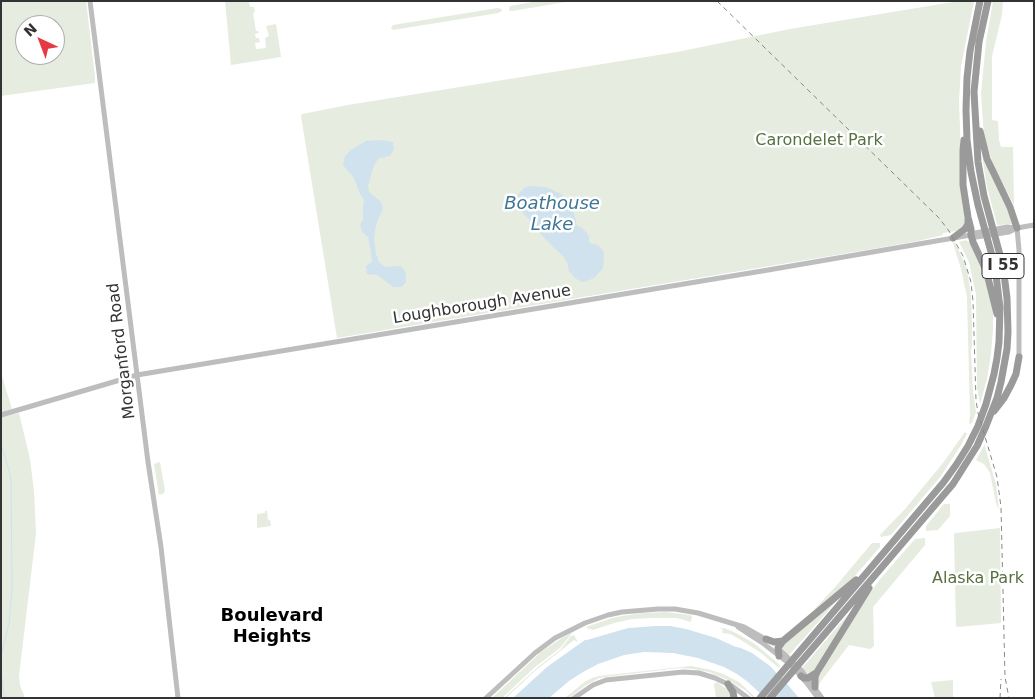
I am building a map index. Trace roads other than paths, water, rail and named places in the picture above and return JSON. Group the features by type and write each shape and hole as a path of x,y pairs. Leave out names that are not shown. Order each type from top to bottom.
{"highway":[{"name":"I 55","path":"760,698 943,483 968,446 986,404 997,358 1000,308 996,275 974,189 966,127 968,61 980,1"},
{"name":"I 55","path":"770,698 960,475 972,456 991,415 1001,382 1008,332 1007,298 1003,266 978,162 974,92 977,58 988,1"},
{"path":"976,118 987,159 1008,201 1017,228"},
{"path":"966,127 963,150 963,185 968,217 974,235 974,246 986,270 1000,324"},
{"path":"955,237 966,228 968,217"},
{"path":"991,415 1012,385 1019,357"},
{"path":"778,652 783,641 872,567"},
{"path":"815,687 817,672 879,571"},
{"path":"766,639 774,642 783,641"},
{"path":"804,677 817,672"},
{"path":"728,684 733,692 740,696"}],"main road":[{"name":"Morganford Road","path":"90,1 148,462 161,547 178,698"},
{"name":"Loughborough Avenue","path":"1,415 137,376 1034,225"},
{"path":"1017,228 1019,357"},
{"path":"486,698 548,643 578,626 600,618 633,610 667,609 690,611 705,615 736,626 778,652"},
{"path":"736,626 744,627 766,639 815,687 822,698"},
{"path":"574,698 593,685 606,680 674,672 702,674 728,684"},
{"path":"804,677 818,698"}],"water":[{"path":"380,140 393,142 394,149 390,156 379,158 374,165 368,186 369,192 381,202 383,208 376,225 374,238 376,254 379,262 385,267 401,266 406,273 406,282 402,287 393,287 378,275 367,274 366,266 372,262 368,237 362,232 360,224 363,220 364,200 354,178 343,165 345,156 351,150 366,141"},
{"name":"Boathouse Lake","path":"529,186 548,188 571,201 577,226 587,233 589,243 598,245 604,253 603,268 594,278 584,282 575,278 569,271 563,256 518,208 515,203 517,196 524,188"},
{"path":"656,626 686,629 716,638 752,653 770,666 799,698 765,698 748,682 724,667 698,658 673,653 644,652 624,655 598,664 569,681 549,698 513,698 547,667 585,640 628,628"}],"waterway":[{"path":"1,656 9,623 12,589 11,480 2,447"},
{"path":"1,674 3,691 6,698"}],"railway":[{"path":"717,1 939,218 949,231 963,256 971,282 973,301 976,400 997,477 1001,507 1005,677 1009,698"},
{"path":"1000,698 1001,679"}],"district":[{"name":"Boulevard Heights","path":"272,626"}],"park label":[{"name":"Carondelet Park","path":"819,141"},
{"name":"Alaska Park","path":"978,579"}]}
